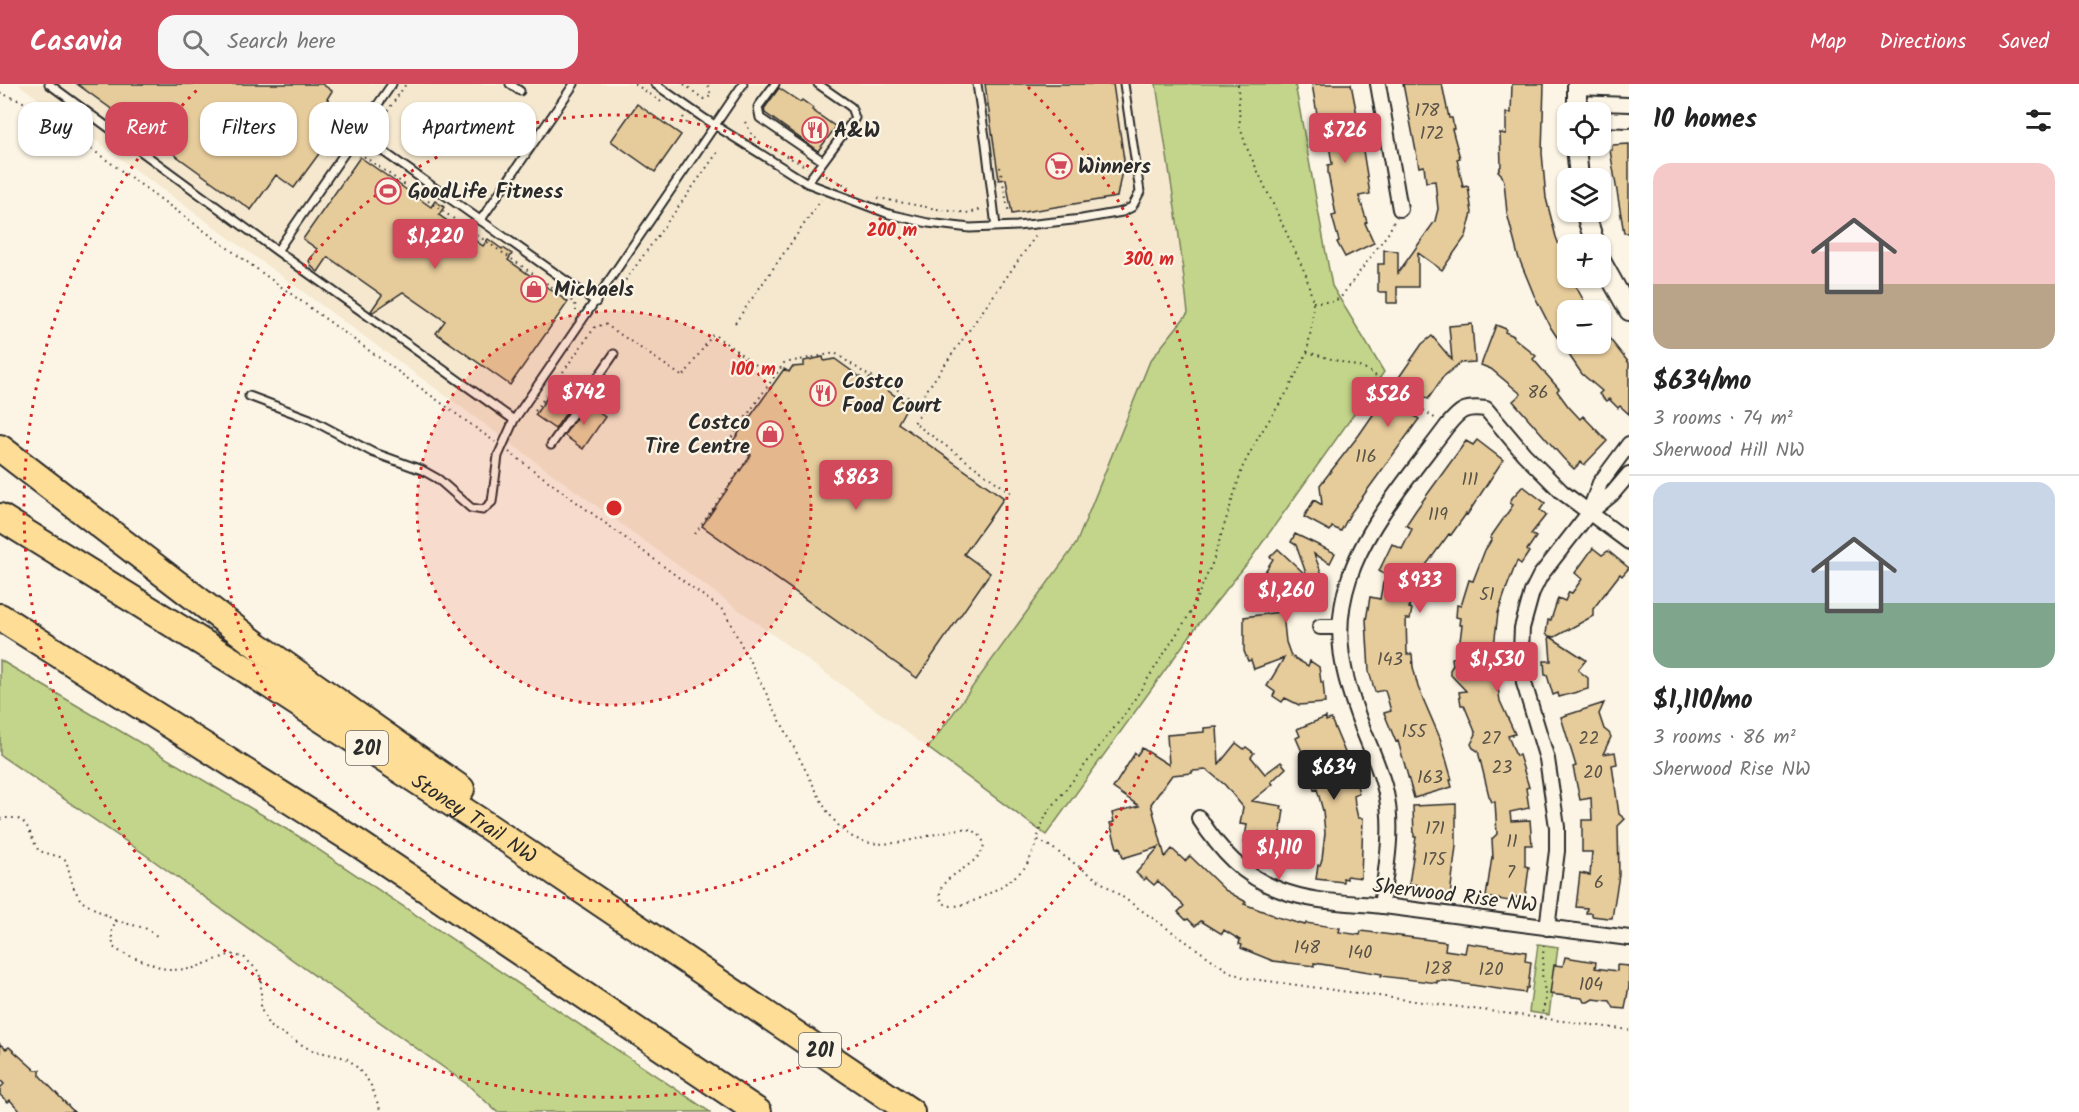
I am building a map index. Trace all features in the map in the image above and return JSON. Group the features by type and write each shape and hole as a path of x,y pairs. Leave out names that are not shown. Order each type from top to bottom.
{"highway":[{"path":"0,448 258,646 458,787 606,886 728,987"},
{"name":"Stoney Trail NW","path":"0,517 242,667 484,824 911,1112"},
{"path":"0,617 388,864 758,1112"},
{"path":"0,633 181,743 358,856 388,864"}],"street":[{"path":"1378,84 1400,209"},
{"path":"1577,102 1577,85 1629,89"},
{"path":"1611,119 1629,120"},
{"path":"1611,279 1629,311"},
{"path":"1381,906 1389,829 1386,794 1378,763 1349,691 1339,650 1340,627 1348,579 1376,523 1456,414 1470,407 1486,409 1524,454 1562,492 1629,542"},
{"path":"1589,513 1600,483 1629,444"},
{"path":"1547,928 1557,850 1557,826 1548,759 1524,683 1522,628 1532,592 1540,576 1589,513 1612,494 1629,474"},
{"path":"1320,627 1340,627"},
{"name":"Sherwood Rise NW","path":"1199,818 1218,847 1256,878 1278,890 1318,901 1381,906 1629,938"}],"lane":[{"path":"49,84 277,251 514,420"},
{"path":"510,84 520,91"},
{"path":"480,221 574,84"},
{"path":"655,84 807,183 890,214 918,221 970,228 1082,219 1122,212 1132,207 1140,192 1124,84"},
{"path":"249,396 310,418 372,452 422,470 438,479 471,508 483,510 492,502 498,456 514,420 743,84"},
{"path":"775,84 758,106 760,118 823,161"},
{"path":"807,183 855,118 851,107 818,84"},
{"path":"977,84 996,227"},
{"path":"379,102 390,85"},
{"path":"277,251 342,156"},
{"path":"388,156 596,302"},
{"path":"551,445 614,354"}],"path":[{"path":"389,109 406,84"},
{"path":"635,84 664,104"},
{"path":"684,84 703,99 711,96 708,84"},
{"path":"0,93 21,100 34,108 503,447 724,611 826,810 840,828 857,840 879,844 911,840 955,830 968,829 978,833 984,844 980,856 946,882 940,892 945,904 952,906 994,892 1011,881 1024,868 1038,840 1041,824 1048,812 1125,714 1189,615 1212,564 1243,466 1289,389 1307,352 1313,302 1306,275 1246,146 1240,127 1238,84"},
{"path":"683,117 689,127"},
{"path":"744,123 761,141"},
{"path":"770,146 816,172 854,189"},
{"path":"615,295 720,149"},
{"path":"363,156 575,303 577,313 574,318"},
{"path":"872,197 942,210 970,213 981,209"},
{"path":"735,323 823,198"},
{"path":"1313,302 1334,302 1341,297 1389,232 1400,209"},
{"path":"918,404 1039,232"},
{"path":"683,377 713,334 774,378"},
{"path":"1307,352 1366,369 1447,426"},
{"path":"696,534 750,456 729,441 784,363 835,353 869,376 880,377 918,404 924,409 914,423 1014,495"},
{"path":"0,819 16,818 28,827 39,851 66,860 73,886 81,901 116,921 145,928 157,936"},
{"path":"1038,840 1221,966 1245,978 1629,1030"},
{"path":"116,921 112,929 113,947 122,953 168,970 191,969 231,954 239,955 251,962 261,979 261,1010 268,1026 311,1050 346,1058 370,1083 381,1112"},
{"path":"1541,1018 1546,998 1542,974 1543,943 1547,928"}],"shaded area":[{"path":"18,84 1156,84 1178,228 1188,313 1150,361 1076,544 928,748 117,156 188,156 188,102 105,102 105,147 93,139 93,102 43,102"}],"green space":[{"path":"1156,84 1295,84 1332,286 1384,372 1250,560 1197,626 1046,835 928,748 1076,544 1150,361 1188,313 1178,228"},
{"path":"0,660 298,836 710,1112 497,1112 468,1085 140,851 0,755"},
{"path":"1538,944 1558,947 1549,1015 1529,1012"}],"building":[{"path":"77,84 322,84 332,91 327,99 331,102 309,102 309,156 317,156 294,188 276,175 251,210 176,156 188,156 188,102 105,102 105,104"},
{"name":"Winners","path":"985,84 1113,84 1124,160 1117,197 1012,214 1006,179 999,180"},
{"path":"1312,84 1351,84 1358,120 1370,194 1359,196 1367,222 1365,223 1374,243 1345,257 1337,242 1339,241 1332,216 1336,215 1328,173 1328,165 1332,164 1327,132 1323,119 1318,120"},
{"path":"1403,84 1442,84 1449,118 1452,118 1463,187 1468,186 1472,213 1466,236 1442,270 1418,253 1418,287 1397,287 1397,303 1387,303 1387,292 1378,292 1378,264 1384,264 1384,250 1398,251 1398,273 1435,221 1438,209 1435,181 1426,182 1424,166 1419,167"},
{"path":"1512,84 1544,84 1542,153 1546,198 1557,240 1557,288 1577,288 1583,300 1557,300 1557,337 1534,295 1518,256 1507,213 1504,181 1498,171 1501,166 1500,133 1506,134 1506,113 1511,113"},
{"path":"779,88 800,102 802,100 836,127 818,151 765,113 764,109"},
{"path":"637,104 681,135 655,172 611,141"},
{"path":"1629,144 1629,233 1624,233 1611,156 1612,145"},
{"path":"360,157 431,207 435,201 444,207 439,215 483,246 488,239 512,254 508,260 568,302 510,385 436,333 445,321 403,292 373,312 371,311 382,295 328,257 318,272 312,267 309,261 317,249 303,239"},
{"path":"1472,324 1475,362 1460,363 1443,377 1428,399 1423,396 1410,413 1419,419 1350,514 1341,531 1332,527 1330,531 1304,517 1314,500 1322,505 1320,485 1359,435 1422,344 1432,336 1452,360 1449,326"},
{"path":"1496,325 1506,329 1505,332 1514,336 1536,356 1533,359 1559,389 1557,391 1568,406 1580,419 1583,416 1607,441 1584,465 1581,462 1574,469 1513,401 1521,394 1491,369 1481,365"},
{"path":"1611,341 1629,363 1629,414 1609,399 1606,401 1599,394 1602,391 1582,374 1569,355 1611,354"},
{"path":"823,357 824,361 835,359 867,382 870,378 908,405 898,423 1004,498 964,554 990,573 917,678 702,526 751,455 733,441 784,369 789,372 792,367 804,366 804,361"},
{"path":"557,383 577,397 555,429 535,415"},
{"path":"586,404 605,417 583,449 564,435"},
{"path":"1477,440 1503,460 1467,515 1451,535 1449,534 1426,565 1429,567 1420,588 1413,585 1409,608 1412,609 1410,619 1406,619 1407,654 1412,654 1418,687 1440,738 1452,780 1450,780 1452,787 1414,798 1398,741 1396,742 1384,713 1391,711 1385,690 1375,692 1369,671 1366,620 1370,597 1380,599 1387,576 1379,571 1392,544 1402,549 1412,529 1406,525 1416,510 1466,441 1473,445"},
{"path":"1523,486 1545,503 1540,510 1546,515 1531,534 1536,537 1521,564 1517,561 1507,587 1498,613 1493,654 1500,701 1515,734 1508,736 1516,756 1519,755 1529,787 1526,788 1529,808 1510,812 1511,821 1530,820 1532,845 1525,845 1525,866 1529,867 1525,898 1516,897 1515,902 1486,897 1493,858 1492,839 1497,834 1495,802 1492,802 1489,796 1478,751 1471,744 1476,734 1464,705 1461,705 1459,692 1466,691 1450,674 1450,670 1453,665 1452,658 1458,657 1462,625 1459,625 1460,618 1456,617 1457,605 1461,606 1469,580 1473,581 1485,550 1492,539 1490,538 1513,505 1510,503 1512,498"},
{"path":"1295,534 1335,553 1330,563 1314,554 1325,582 1303,590 1285,615 1283,614 1286,642 1291,656 1308,666 1310,661 1319,667 1325,703 1299,705 1285,698 1282,702 1273,696 1275,692 1267,686 1284,658 1254,669 1244,651 1244,617 1280,612 1251,594 1273,559 1270,557 1278,549 1307,576 1296,545 1291,542"},
{"path":"1593,548 1602,555 1608,551 1629,568 1622,576 1620,574 1593,609 1593,616 1555,637 1549,636 1546,634 1548,620 1551,620 1558,598 1565,601 1569,592 1572,593 1582,579 1575,573"},
{"path":"1549,636 1586,660 1578,670 1588,678 1588,689 1559,697 1558,693 1553,695 1547,675 1545,675 1544,661 1551,661"},
{"path":"1604,703 1599,714 1604,729 1611,737 1603,754 1615,752 1617,764 1612,765 1619,814 1625,819 1618,826 1619,875 1612,918 1592,916 1592,913 1586,913 1587,908 1576,907 1580,873 1590,875 1592,852 1582,852 1582,820 1592,820 1591,798 1580,800 1573,767 1576,766 1561,717"},
{"path":"1326,717 1326,721 1331,719 1354,774 1359,793 1354,795 1355,805 1358,818 1363,818 1361,878 1347,876 1347,879 1343,878 1343,882 1316,879 1318,865 1322,859 1325,833 1323,811 1317,789 1314,790 1311,780 1314,779 1296,738 1300,736 1297,729"},
{"path":"1217,727 1219,764 1236,743 1254,753 1251,757 1265,774 1281,762 1286,768 1271,782 1273,784 1252,801 1282,806 1281,809 1284,810 1280,836 1285,837 1284,844 1287,844 1285,854 1281,854 1281,857 1258,854 1259,845 1244,843 1247,825 1240,824 1243,807 1225,785 1207,770 1172,775 1151,804 1165,857 1172,849 1185,861 1190,856 1225,890 1246,902 1244,904 1273,916 1305,925 1306,923 1340,928 1339,932 1360,935 1361,931 1446,942 1445,950 1465,953 1467,943 1526,952 1525,961 1531,962 1528,988 1525,993 1445,981 1437,981 1437,983 1381,976 1382,974 1314,963 1314,966 1273,961 1241,948 1240,940 1224,930 1222,934 1201,921 1195,926 1188,919 1186,920 1178,912 1184,906 1158,881 1154,885 1136,873 1159,847 1123,858 1120,847 1117,848 1110,823 1114,822 1112,813 1139,806 1113,788 1135,753 1137,755 1142,748 1169,765 1167,735 1204,732 1204,728"},
{"path":"1456,804 1456,846 1450,896 1419,892 1420,885 1409,884 1416,837 1414,837 1413,806"},
{"path":"1565,957 1596,962 1595,968 1617,971 1617,965 1629,966 1629,986 1625,1009 1614,1008 1610,1001 1593,999 1584,1002 1582,998 1550,994 1554,965 1563,966"},
{"path":"0,1044 6,1049 9,1047 35,1070 40,1070 40,1076 74,1112 21,1112 10,1100 8,1102 0,1095 0,1088 4,1084 0,1080"}],"place":[{"name":"A&W","path":"815,130"},
{"name":"Winners","path":"1059,166"},
{"name":"GoodLife Fitness","path":"388,191"},
{"name":"Michaels","path":"534,289"},
{"name":"Costco Food Court","path":"823,393"},
{"name":"Costco Tire Centre","path":"770,434"}]}
